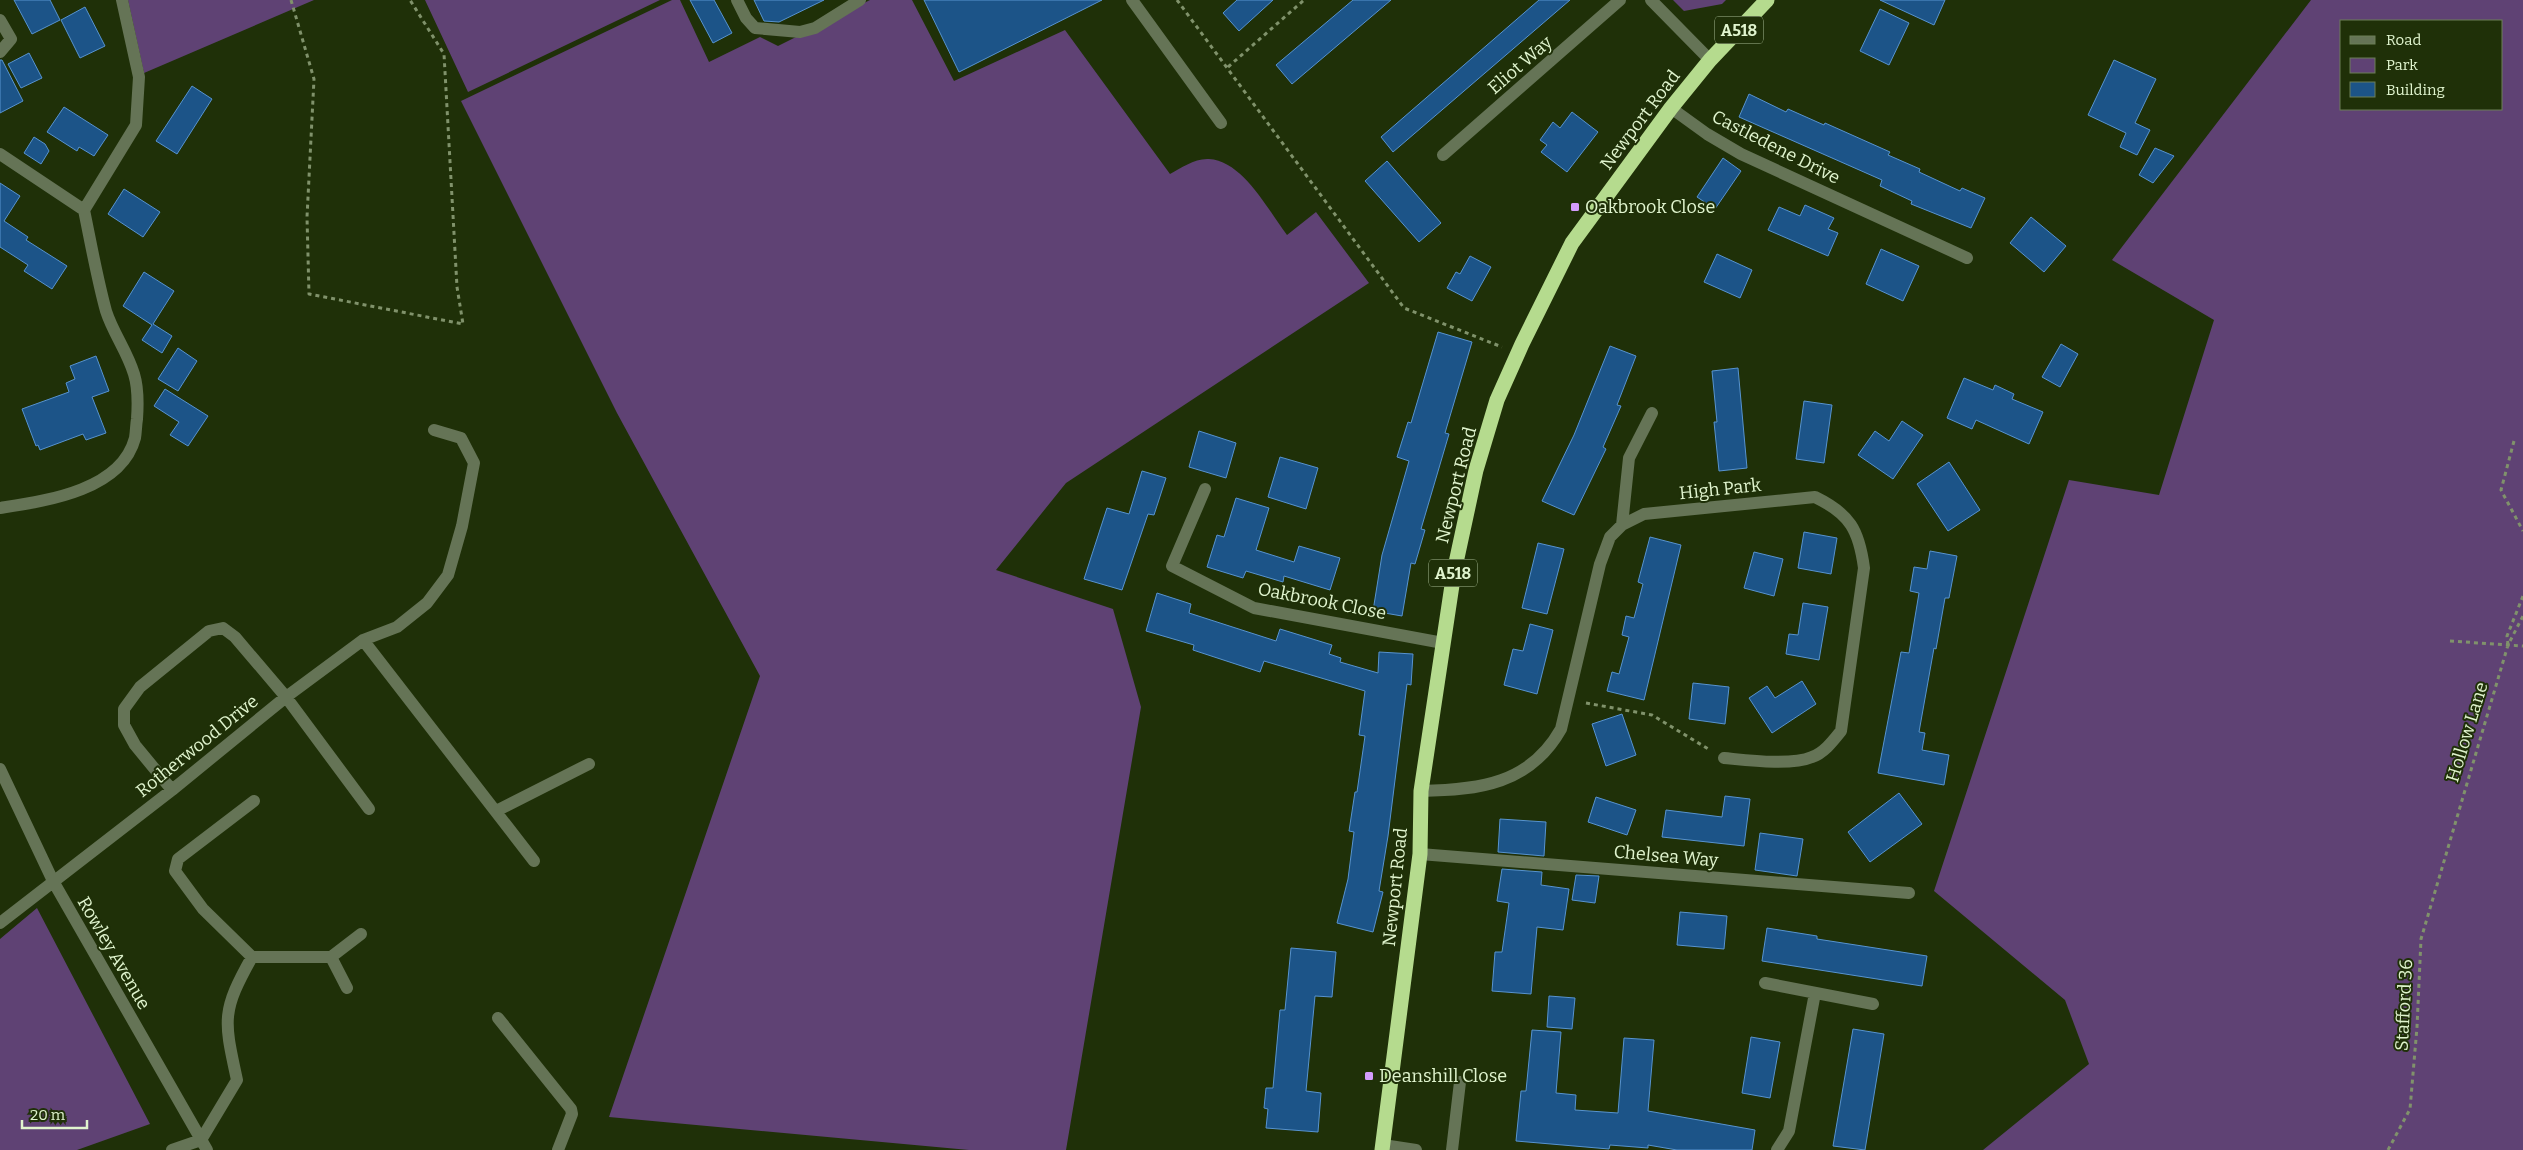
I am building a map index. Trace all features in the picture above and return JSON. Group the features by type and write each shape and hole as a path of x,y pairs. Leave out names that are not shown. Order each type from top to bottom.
{"highway":[{"name":"Newport Road","path":"1382,1148 1420,854 1421,791 1454,572 1476,470 1498,400 1522,344 1572,243 1710,60 1767,0"}],"street":[{"path":"0,508 41,502 78,492 104,478 124,460 135,439 138,409 134,376 106,311 84,210 136,125 139,77 122,0"},
{"path":"738,0 746,18 755,28 778,32 800,32 815,28 860,0"},
{"path":"1132,0 1221,124"},
{"name":"Eliot Way","path":"1443,155 1620,0"},
{"path":"1651,0 1710,60"},
{"path":"0,20 11,39 0,52"},
{"name":"Castledene Drive","path":"1672,108 1707,134 1741,154 1967,258"},
{"path":"0,154 84,210"},
{"path":"1622,526 1629,458 1652,413"},
{"name":"Rotherwood Drive","path":"0,923 172,790 286,697 363,640 397,627 428,603 448,575 462,526 474,463 461,438 434,430"},
{"name":"Oakbrook Close","path":"1205,489 1172,566 1254,608 1444,643"},
{"name":"High Park","path":"1421,791 1458,790 1490,784 1512,776 1538,760 1552,746 1561,729 1600,564 1610,537 1622,526 1644,514 1815,497 1832,505 1845,516 1855,530 1861,544 1864,568 1840,731 1828,747 1812,758 1768,762 1724,758"},
{"path":"172,790 135,745 124,725 124,709 140,687 208,632 223,628 235,637 286,697 369,809"},
{"path":"363,640 534,861"},
{"path":"496,811 590,764"},
{"name":"Rowley Avenue","path":"0,769 53,881 204,1145"},
{"path":"254,801 178,860 176,871 203,909 252,957 331,957 361,934"},
{"name":"Chelsea Way","path":"1420,854 1909,893"},
{"path":"172,1150 204,1145 237,1080 227,1034 227,1014 234,989 252,957"},
{"path":"331,957 347,988"},
{"path":"1765,983 1873,1004"},
{"path":"1778,1150 1789,1131 1815,993"},
{"path":"498,1018 571,1109 572,1114 558,1150"},
{"path":"1452,1150 1460,1082"},
{"path":"1382,1148 1416,1150"}],"path":[{"path":"292,0 314,79 307,217 309,294 463,324 457,287 444,54 410,0"},
{"path":"1177,0 1404,308 1503,347 1499,355"},
{"path":"1228,67 1304,0"},
{"path":"2514,441 2501,490 2523,531"},
{"path":"2508,646 2507,636 2523,596"},
{"name":"Hollow Lane","path":"2443,859 2508,646 2523,616"},
{"path":"2450,640 2523,646"},
{"path":"1561,729 1587,702 1652,715 1724,758"},
{"name":"Stafford 36","path":"2388,1150 2410,1109 2417,1027 2421,939 2443,859"}],"green space":[{"path":"128,0 314,0 144,73"},
{"path":"425,0 660,0 468,92"},
{"path":"672,0 680,0 709,62 760,37 778,46 870,0 912,0 954,81 1065,30 1170,174 1188,164 1204,159 1221,162 1233,168 1254,188 1287,235 1316,212 1369,283 1066,483 996,570 1113,609 1141,707 1066,1150 969,1150 609,1117 760,676 617,413 461,101"},
{"path":"1673,0 1726,0 1722,4 1684,11"},
{"path":"2311,0 2523,0 2523,1150 1983,1150 2089,1064 2065,1000 1934,891 2069,480 2159,495 2214,320 2112,260"},
{"path":"37,908 150,1124 77,1150 0,1150 0,939"}],"building":[{"path":"14,0 50,0 60,20 32,34"},
{"path":"690,0 714,0 732,33 713,43"},
{"path":"754,0 824,0 779,22 764,21"},
{"path":"924,0 1102,0 959,72"},
{"path":"1237,0 1273,0 1239,31 1223,13"},
{"path":"1353,0 1391,0 1292,84 1276,65"},
{"path":"1539,0 1570,0 1393,152 1381,137"},
{"path":"1880,0 1945,0 1934,25"},
{"path":"85,7 105,46 80,58 61,20"},
{"path":"1880,9 1909,23 1889,65 1860,51"},
{"path":"29,53 42,78 21,88 8,64"},
{"path":"0,60 2,60 23,101 0,113"},
{"path":"2114,60 2156,79 2135,123 2150,130 2137,155 2120,147 2126,133 2088,115"},
{"path":"192,86 212,99 177,154 156,141"},
{"path":"1749,94 1786,112 1788,109 1824,125 1825,123 1890,152 1888,155 1920,169 1919,172 1960,191 1962,188 1985,198 1971,228 1911,204 1912,201 1880,186 1882,180 1739,117"},
{"path":"64,107 108,135 94,156 79,147 77,151 47,132"},
{"path":"1572,112 1598,132 1567,172 1541,152 1547,145 1540,140 1553,122 1560,128"},
{"path":"34,137 45,144 49,151 41,164 24,153"},
{"path":"2155,148 2174,156 2153,183 2139,175"},
{"path":"1723,158 1741,171 1715,209 1697,197"},
{"path":"1387,161 1441,223 1419,242 1365,181"},
{"path":"0,183 20,196 4,221 28,237 26,240 67,266 52,289 24,271 28,265 0,247"},
{"path":"124,189 160,212 143,237 108,214"},
{"path":"1805,205 1834,218 1828,229 1838,233 1828,256 1768,230 1779,207 1800,216"},
{"path":"2031,217 2066,246 2044,272 2010,243"},
{"path":"1881,249 1919,266 1903,301 1866,284"},
{"path":"1717,254 1752,270 1740,298 1704,282"},
{"path":"1470,256 1491,267 1472,301 1447,288 1456,272 1460,274"},
{"path":"144,272 174,291 153,324 172,336 162,353 142,340 152,325 123,306"},
{"path":"1438,332 1472,342 1445,433 1449,434 1421,529 1425,530 1415,564 1411,563 1402,616 1373,611 1382,555 1409,461 1397,457 1408,422 1411,423"},
{"path":"2061,344 2078,354 2060,387 2042,377"},
{"path":"1610,346 1636,356 1617,405 1621,406 1603,447 1606,449 1574,515 1542,501 1574,435"},
{"path":"178,348 197,361 178,391 158,379"},
{"path":"96,356 109,391 92,397 106,433 86,440 83,434 40,450 38,445 36,446 22,409 69,392 66,383 75,379 70,366"},
{"path":"1738,368 1747,468 1719,471 1714,422 1717,422 1712,371"},
{"path":"1964,378 1993,390 1995,385 2014,394 2012,399 2043,412 2029,444 1976,420 1972,429 1947,418"},
{"path":"165,389 208,416 188,446 170,435 179,422 154,406"},
{"path":"1804,401 1832,405 1824,463 1796,459"},
{"path":"1902,421 1923,435 1893,479 1858,455 1875,431 1889,441"},
{"path":"1199,431 1236,443 1226,478 1189,467"},
{"path":"1280,457 1318,468 1306,509 1268,497"},
{"path":"1949,462 1980,510 1948,531 1917,484"},
{"path":"1142,471 1166,478 1154,515 1148,514 1122,590 1084,579 1107,508 1129,514"},
{"path":"1236,498 1269,508 1256,550 1294,562 1299,546 1340,558 1330,590 1284,576 1283,582 1246,571 1243,578 1207,567 1217,535 1224,537"},
{"path":"1804,532 1837,538 1831,574 1798,568"},
{"path":"1650,537 1681,545 1644,700 1607,691 1612,672 1619,674 1629,637 1622,635 1626,616 1634,618 1643,584 1638,582"},
{"path":"1538,543 1564,549 1547,614 1522,608"},
{"path":"1930,551 1957,556 1949,598 1945,598 1936,649 1934,648 1919,732 1925,733 1922,750 1949,755 1944,785 1878,773 1901,652 1909,653 1919,593 1910,591 1914,567 1927,569"},
{"path":"1754,552 1783,559 1774,596 1744,588"},
{"path":"1157,593 1191,604 1189,613 1276,641 1280,629 1332,645 1329,654 1341,658 1340,662 1378,673 1379,652 1413,654 1411,685 1407,684 1388,836 1379,891 1383,892 1373,932 1337,923 1348,879 1354,832 1349,831 1365,736 1359,735 1365,691 1264,661 1260,672 1193,650 1194,645 1146,631"},
{"path":"1803,603 1828,607 1819,660 1786,654 1789,634 1798,635"},
{"path":"1530,624 1553,630 1537,694 1504,685 1513,649 1523,651"},
{"path":"1802,681 1816,704 1772,733 1749,698 1767,686 1775,698"},
{"path":"1693,683 1729,687 1725,724 1689,719"},
{"path":"1622,714 1636,755 1606,766 1592,724"},
{"path":"1899,793 1922,824 1870,862 1848,832"},
{"path":"1725,796 1750,799 1744,846 1662,837 1666,810 1722,817"},
{"path":"1596,797 1636,810 1627,835 1588,822"},
{"path":"1500,819 1546,822 1544,856 1498,852"},
{"path":"1760,833 1803,839 1797,876 1755,870"},
{"path":"1502,869 1542,872 1541,885 1569,889 1563,930 1537,927 1531,994 1492,991 1495,952 1502,952 1509,903 1497,901"},
{"path":"1576,875 1599,876 1595,903 1572,900"},
{"path":"1680,912 1727,916 1724,949 1677,945"},
{"path":"1767,928 1817,936 1817,939 1927,956 1922,986 1762,961"},
{"path":"1291,948 1336,952 1332,997 1315,996 1306,1091 1321,1093 1318,1132 1266,1128 1268,1109 1264,1108 1266,1088 1273,1088 1280,1010 1285,1010"},
{"path":"1549,996 1575,998 1572,1029 1547,1027"},
{"path":"1853,1029 1884,1034 1865,1150 1833,1146"},
{"path":"1532,1030 1561,1032 1556,1093 1576,1095 1575,1110 1618,1113 1624,1038 1654,1040 1648,1111 1755,1130 1752,1150 1677,1150 1648,1145 1648,1148 1610,1145 1609,1149 1516,1141 1521,1091 1526,1091"},
{"path":"1751,1037 1780,1042 1770,1098 1742,1093"}],"place":[{"name":"Oakbrook Close","path":"1575,207"},
{"name":"Deanshill Close","path":"1369,1076"}]}
